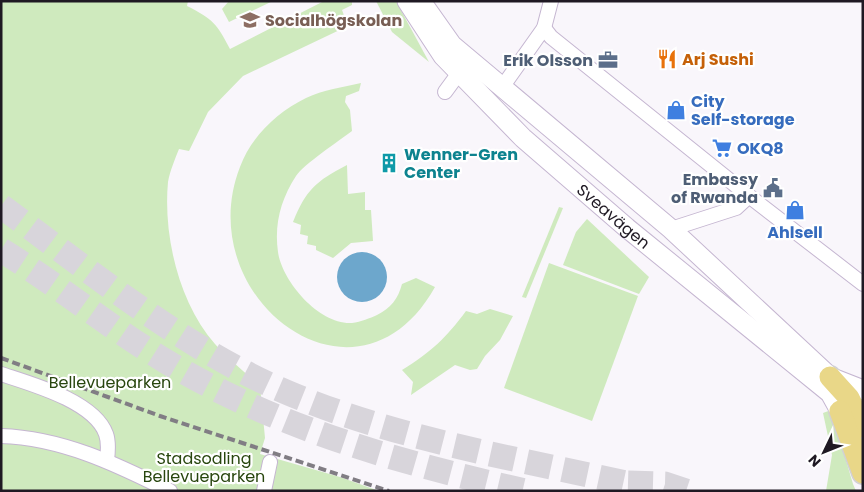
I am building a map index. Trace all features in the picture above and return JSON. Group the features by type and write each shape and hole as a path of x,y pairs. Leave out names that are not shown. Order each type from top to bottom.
{"main road":[{"name":"Sveavägen","path":"407,1 432,42 459,73 530,145 627,228 856,413"},
{"name":"Sveavägen","path":"421,1 452,45 470,57 671,229 830,377"},
{"path":"830,377 856,413 863,473"}],"street":[{"path":"503,86 544,28 551,1"},
{"path":"544,28 551,37 749,196 863,284"},
{"path":"445,92 470,57"},
{"path":"671,229 736,208 749,196"},
{"path":"1,374 75,402 96,420 106,433 109,448 107,460"},
{"path":"1,436 41,440 107,460 170,491"},
{"path":"264,491 270,462"}],"green space":[{"name":"Bellevueparken","path":"1,1 188,1 187,6 213,23 230,49 324,1 352,1 352,5 342,10 348,26 243,76 208,112 189,151 179,149 173,165 168,182 168,224 176,268 183,289 202,327 215,344 260,386 265,438 260,454 340,477 379,491 1,491"},
{"path":"229,1 273,1 229,22 222,9"},
{"path":"376,1 396,1 429,62 392,32"},
{"path":"361,83 359,91 346,96 345,102 350,110 352,131 300,171 286,194 280,212 277,232 278,252 281,263 294,288 304,299 327,317 340,322 359,322 382,312 393,302 402,284 416,278 435,287 402,327 364,345 326,345 289,328 259,299 238,261 231,215 240,167 251,146 266,126 285,110 306,98"},
{"path":"347,165 348,194 365,192 365,210 371,210 373,241 351,243 333,258 316,250 316,246 307,244 308,236 300,234 301,225 293,222 303,202 313,188 327,176"},
{"path":"559,207 563,208 526,298 522,297"},
{"path":"587,219 649,277 639,294 563,265 576,232"},
{"path":"549,263 638,296 592,421 504,388"},
{"path":"490,309 513,316 500,340 485,356 477,369 470,370 455,365 411,395 413,382 402,370 437,344 466,311 477,314"},
{"path":"831,410 856,491 826,491 832,455 823,413"}],"water":[{"path":"357,252 367,252 380,259 387,272 387,282 380,295 367,302 357,302 348,298 341,291 337,282 337,272 341,263 348,256"}],"tunnel":[{"path":"1,206 104,282 175,331 211,354 286,392 327,408 411,434 626,483 645,491"},
{"path":"1,250 146,349 209,385 252,406 341,441 432,468 525,491"},
{"path":"628,483 665,484 686,491"}],"railway":[{"path":"1,358 160,416 389,491"}],"place":[{"name":"Socialhögskolan","path":"250,20"},
{"name":"Arj Sushi","path":"667,59"},
{"name":"Erik Olsson","path":"608,60"},
{"name":"City Self-storage","path":"676,110"},
{"name":"OKQ8","path":"722,148"},
{"name":"Wenner-Gren Center","path":"389,163"},
{"name":"Embassy of Rwanda","path":"773,188"},
{"name":"Ahlsell","path":"795,210"}],"park label":[{"name":"Stadsodling Bellevueparken","path":"204,467"}]}
